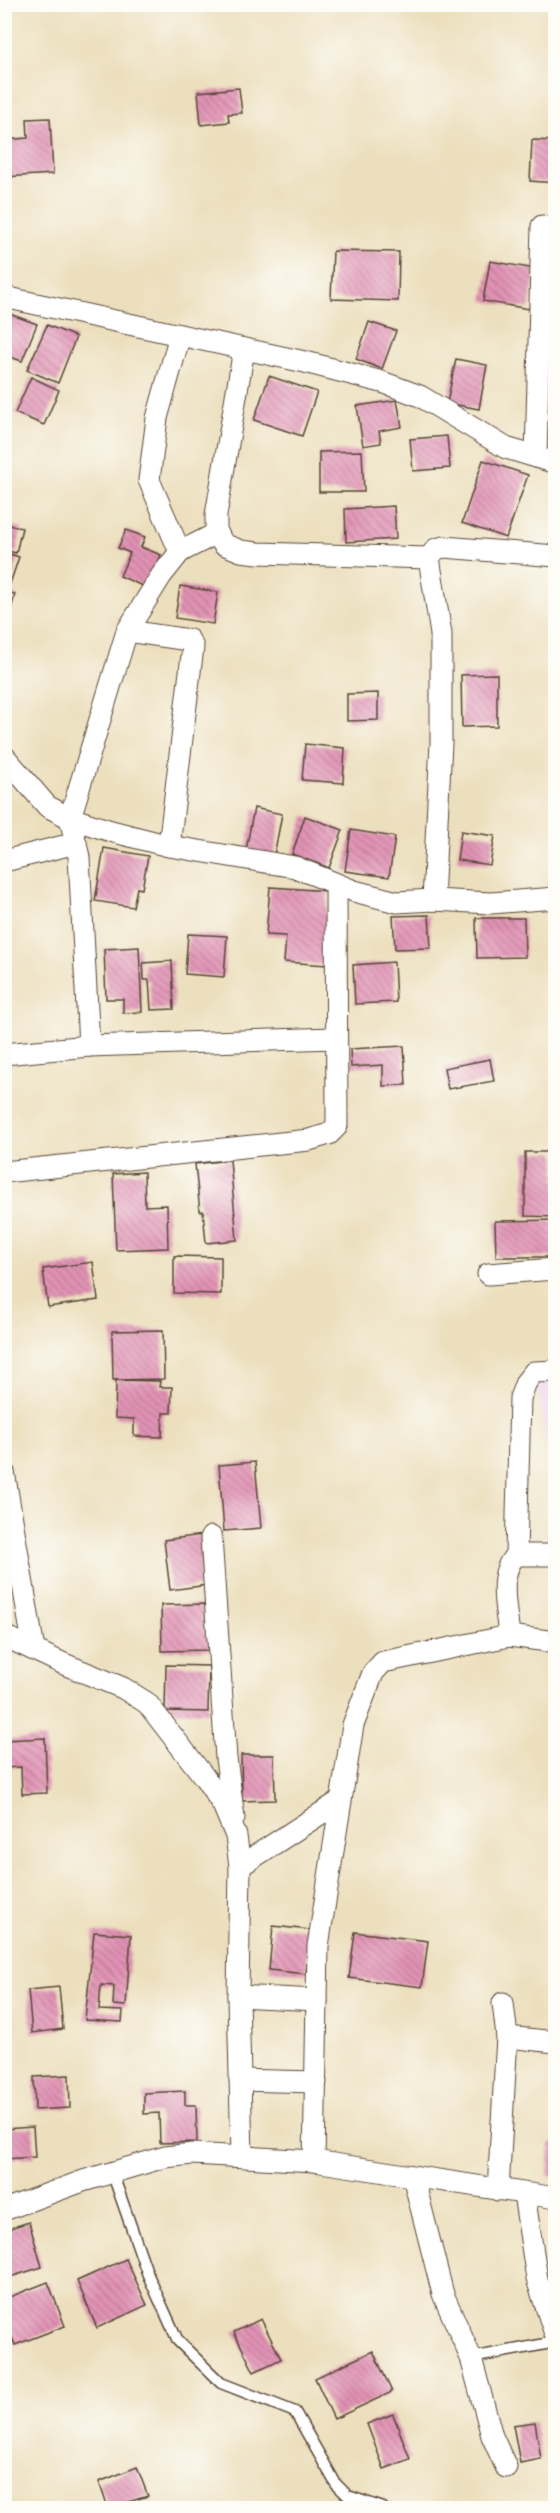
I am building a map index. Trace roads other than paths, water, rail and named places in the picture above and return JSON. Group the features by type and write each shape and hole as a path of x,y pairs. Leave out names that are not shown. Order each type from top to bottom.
{"street":[{"path":"4,297 363,376 407,391 434,404 506,448 546,460 542,226"},
{"path":"180,335 157,418 148,480 180,552"},
{"path":"244,349 216,515 217,533 223,544 241,551 429,558"},
{"path":"89,1046 79,857 70,818 127,632 161,576 180,552 217,533"},
{"path":"433,900 441,743 441,634 429,558 436,549 444,547 555,556"},
{"path":"127,632 189,640 193,647 169,846"},
{"path":"4,756 47,806 70,818 169,846 295,867 336,884 397,902 433,900 491,903 555,898"},
{"path":"4,861 76,843"},
{"path":"4,1172 309,1140 329,1134 337,1126 336,884"},
{"path":"4,1054 89,1046 336,1038"},
{"path":"488,1274 555,1269"},
{"path":"509,1636 504,1578 507,1564 516,1555 520,1398 526,1382 534,1372 555,1371"},
{"path":"4,1472 34,1650"},
{"path":"211,1538 226,1758 240,1866 238,1996 242,2156"},
{"path":"516,1555 555,1555"},
{"path":"4,1636 123,1688 147,1702 223,1805 236,1836"},
{"path":"314,2161 318,1946 352,1725 373,1673 383,1662 509,1636 555,1642"},
{"path":"240,1866 340,1801"},
{"path":"238,1996 317,2000"},
{"path":"498,2190 507,2037 503,2003"},
{"path":"507,2037 555,2042"},
{"path":"240,2080 316,2082"},
{"path":"4,2210 112,2172 165,2157 215,2154 314,2161 555,2198"},
{"path":"413,2175 444,2294 471,2358 492,2436 506,2467"},
{"path":"524,2194 537,2279 555,2337"}],"lane":[{"path":"112,2172 148,2275 178,2341 221,2383 295,2412 336,2484 348,2496 383,2508"},
{"path":"471,2358 555,2342"}]}
